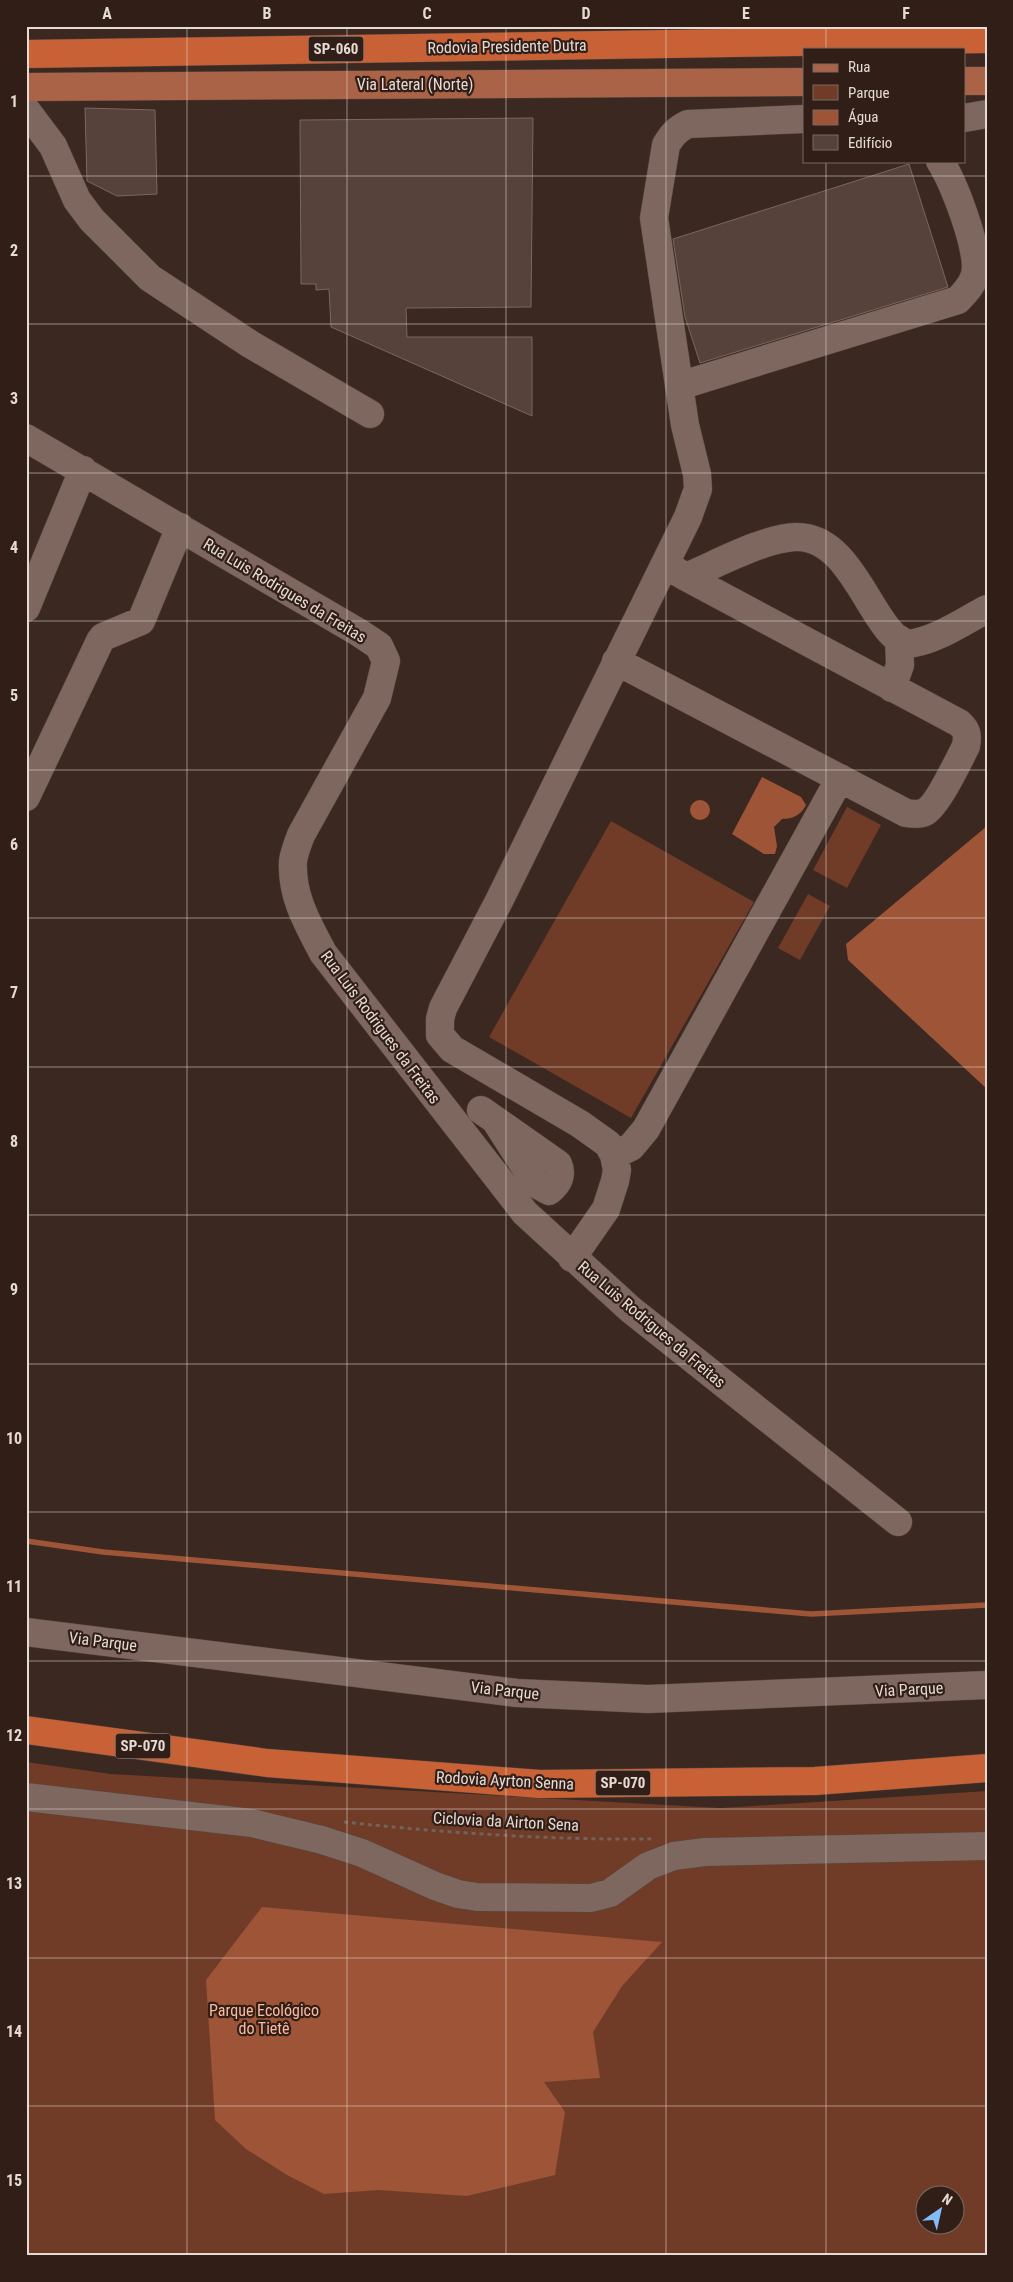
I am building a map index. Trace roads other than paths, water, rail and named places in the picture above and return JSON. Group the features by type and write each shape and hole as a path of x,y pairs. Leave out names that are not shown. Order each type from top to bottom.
{"highway":[{"name":"Rodovia Presidente Dutra","path":"26,54 987,39"},
{"name":"Rodovia Ayrton Senna","path":"26,1730 267,1763 540,1784 815,1781 987,1768"}],"main road":[{"path":"966,81 987,81"},
{"name":"Via Lateral (Norte)","path":"26,87 803,82"}],"street":[{"path":"26,110 53,146 77,200 92,220 150,278 250,344 370,414"},
{"path":"966,118 987,114"},
{"path":"572,1258 606,1209 615,1181 617,1170 614,1155 608,1144 600,1137 546,1104 452,1049 440,1035 440,1020 443,1008 499,901 616,661 675,571 688,517 698,489 697,474 685,425 654,218 666,145 671,135 679,128 696,122 803,119"},
{"path":"679,386 958,300 969,288 982,266 955,189 941,162"},
{"name":"Rua Luis Rodrigues da Freitas","path":"26,438 180,527 379,646 386,661 377,698 301,835 293,860 294,888 304,917 323,953 524,1213 630,1309 898,1522"},
{"path":"26,608 83,470"},
{"path":"26,797 100,641 103,637 141,621 180,527"},
{"path":"675,571 778,538 799,537 813,540 826,547 843,561 858,580 880,620 899,639 914,643 934,636 987,609"},
{"path":"616,661 906,813 916,814 925,812 934,804 966,746 977,732 966,729 959,723 675,571"},
{"path":"892,688 900,665 899,639"},
{"path":"614,1155 631,1147 646,1129 840,778"},
{"path":"525,1141 546,1104"},
{"path":"489,1117 525,1141 558,1164 561,1170 560,1177 549,1191 536,1184 489,1117"},
{"name":"Via Parque","path":"26,1632 517,1693 648,1699 987,1685"},
{"path":"26,1797 252,1823 354,1850 436,1886 458,1894 477,1897 591,1898 610,1893 648,1866 674,1856 705,1852 987,1846"}],"water":[{"path":"762,777 801,797 806,805 799,814 782,819 774,827 777,846 775,854 764,854 732,834"},
{"path":"700,800 707,803 710,810 707,817 700,820 693,817 690,810 693,803"},
{"path":"987,826 987,1089 848,960 846,944"},
{"path":"262,1907 662,1942 622,1986 593,2032 600,2078 544,2082 565,2112 555,2175 467,2196 378,2190 324,2194 287,2175 246,2149 215,2120 206,1980"}],"waterway":[{"path":"26,1541 103,1552 811,1614 987,1605"}],"park label":[{"name":"Parque Ecológico do Tietê","path":"264,2019"}]}
